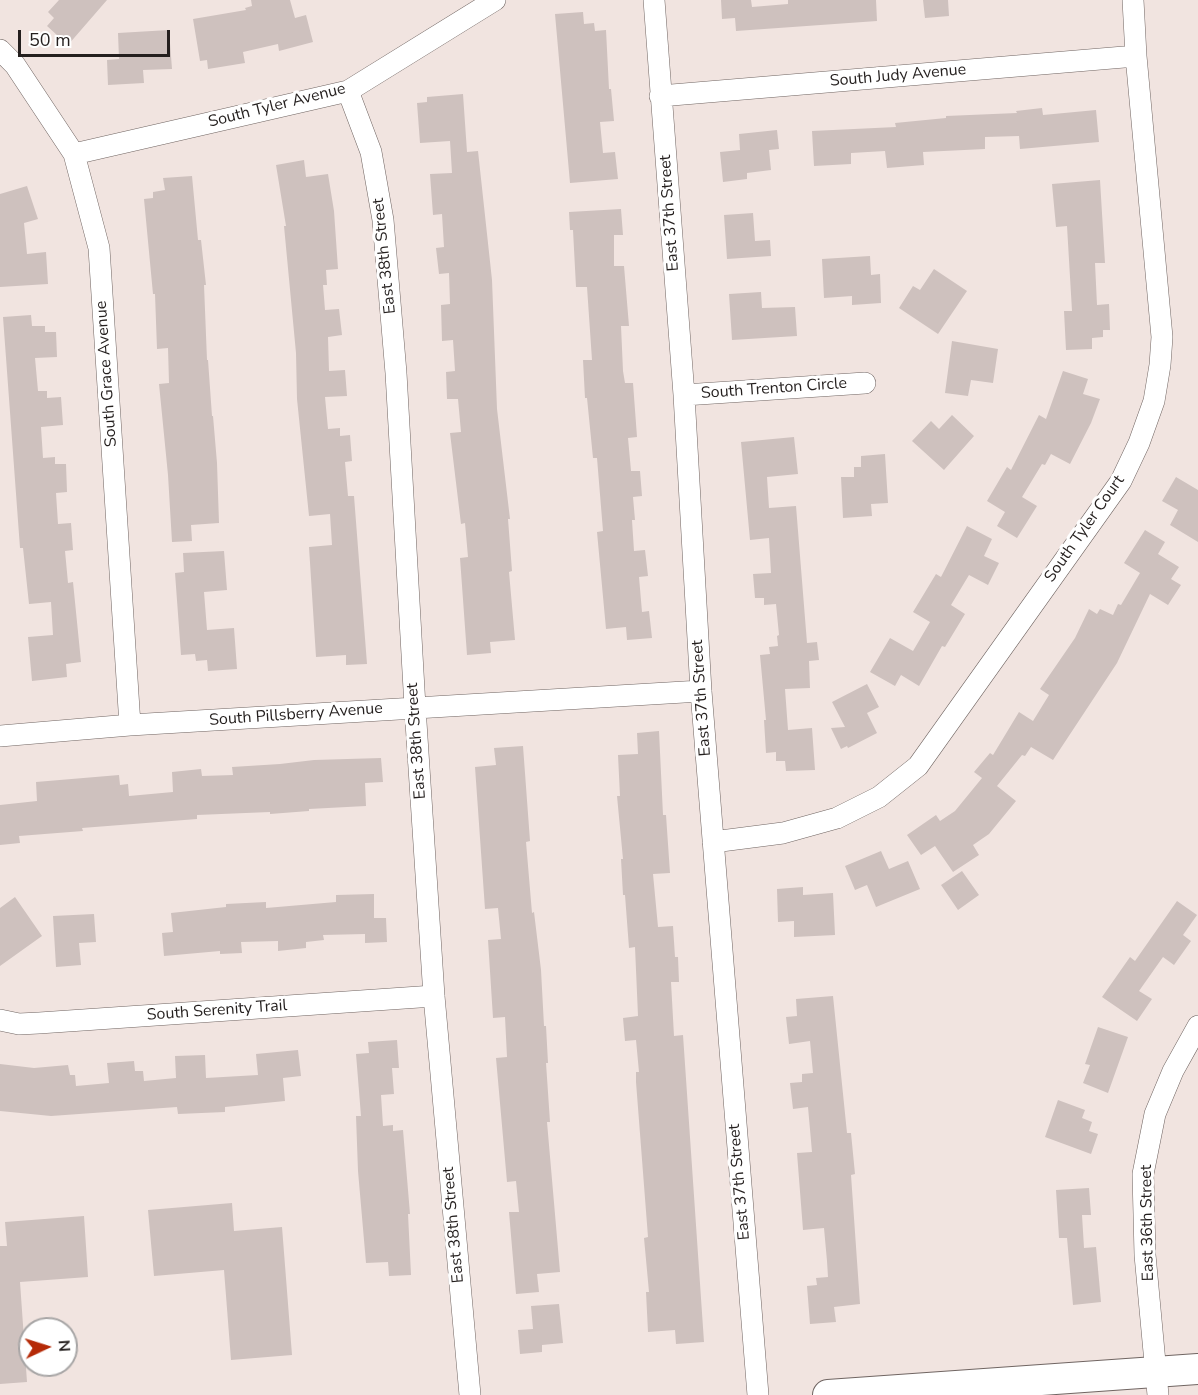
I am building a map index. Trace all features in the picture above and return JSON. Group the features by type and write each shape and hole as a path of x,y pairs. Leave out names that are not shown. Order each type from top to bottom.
{"main road":[{"path":"828,1395 1157,1384 1198,1369"}],"street":[{"name":"South Tyler Avenue","path":"74,154 348,91 495,0"},
{"name":"East 37th Street","path":"654,0 684,395 701,691 758,1395"},
{"name":"South Tyler Court","path":"713,842 783,833 837,818 879,797 918,766 1121,481 1139,443 1154,401 1162,337 1136,56 1133,0"},
{"name":"South Grace Avenue","path":"0,50 15,65 74,154 99,249 130,725"},
{"name":"South Judy Avenue","path":"660,96 1136,56"},
{"name":"East 38th Street","path":"348,91 371,152 384,220 396,373 434,996 470,1395"},
{"name":"South Trenton Circle","path":"684,395 865,383"},
{"name":"South Pillsberry Avenue","path":"0,736 130,725 701,691"},
{"name":"South Serenity Trail","path":"0,1020 19,1024 39,1023 434,996"},
{"name":"East 36th Street","path":"1157,1384 1145,1255 1143,1174 1155,1114 1173,1071 1198,1026"}],"building":[{"path":"59,0 107,0 68,45 47,26 54,18 48,12"},
{"path":"251,0 290,0 295,18 306,15 313,42 279,51 278,44 243,52 245,63 208,69 207,60 200,61 193,19 246,10 245,8 252,6"},
{"path":"721,0 751,0 752,7 788,4 788,0 876,0 877,21 736,31 735,18 722,19"},
{"path":"923,0 948,0 949,16 925,18"},
{"path":"583,12 584,24 594,23 595,31 606,30 609,89 611,89 614,121 600,122 603,153 615,152 618,179 570,183 555,14"},
{"path":"169,30 172,69 143,70 144,83 108,85 107,60 119,59 118,33"},
{"path":"463,94 467,152 478,151 492,280 497,409 510,519 508,519 512,571 509,572 515,640 490,642 491,653 467,655 460,558 468,557 465,523 461,524 450,433 461,432 458,399 447,399 446,372 455,371 453,340 442,341 441,305 450,304 449,273 439,274 436,248 444,247 442,214 433,215 430,174 452,173 450,141 420,143 417,103 427,102 427,97"},
{"path":"1042,108 1043,115 1096,110 1099,142 1020,149 1019,136 985,137 985,149 923,152 924,165 887,168 885,151 851,153 851,164 814,166 812,131 896,127 895,123 946,118 946,116 1017,113 1016,111"},
{"path":"777,130 779,149 769,150 771,170 747,173 747,179 723,182 720,152 740,150 739,134"},
{"path":"304,160 306,177 328,174 334,211 338,269 326,270 327,285 323,285 325,310 339,309 342,335 328,337 329,371 345,370 347,396 325,397 328,429 340,428 340,436 350,435 352,461 345,462 348,496 354,496 367,664 346,665 346,655 316,657 309,547 332,545 330,514 309,516 297,399 296,353 284,226 286,226 276,165"},
{"path":"192,176 198,240 201,240 206,285 204,285 207,360 217,463 219,523 191,525 192,541 172,542 159,384 169,383 168,348 157,349 155,294 153,294 144,199 153,198 153,192 165,190 163,178"},
{"path":"1100,180 1105,263 1095,263 1097,305 1109,304 1110,330 1103,330 1103,337 1092,338 1092,349 1066,350 1064,311 1072,311 1067,226 1056,227 1052,184"},
{"path":"27,186 38,219 24,223 27,254 46,252 48,284 0,287 0,194"},
{"path":"621,209 623,235 614,235 614,266 624,266 629,326 621,326 623,371 625,383 633,383 637,437 628,438 631,471 640,471 642,496 633,497 634,551 645,550 648,576 639,577 642,612 649,611 652,638 627,640 626,627 606,629 597,532 603,531 597,458 593,458 587,398 585,398 583,360 592,360 587,287 576,287 573,230 570,230 569,212"},
{"path":"753,213 755,241 770,240 771,256 727,259 724,215"},
{"path":"870,256 871,275 880,274 881,303 852,305 852,296 824,298 822,259"},
{"path":"934,269 967,291 938,334 899,308 913,286 920,290"},
{"path":"761,292 762,308 795,307 797,336 732,340 729,294"},
{"path":"31,315 32,326 45,326 45,332 56,332 57,357 35,358 38,391 47,391 47,398 61,397 63,425 41,427 43,458 55,457 55,464 66,464 67,492 56,493 58,524 71,523 73,550 65,551 68,583 73,582 81,662 66,664 67,677 32,681 28,637 53,635 51,602 29,604 23,548 20,548 3,317"},
{"path":"952,341 998,349 993,383 971,380 968,396 945,393"},
{"path":"1063,371 1088,379 1083,394 1100,399 1091,423 1070,464 1051,454 1045,465 1042,464 1022,497 1037,506 1017,538 997,526 1005,512 987,501 1007,467 1011,470 1039,415 1046,419"},
{"path":"952,415 974,436 944,470 912,441 931,421 939,429"},
{"path":"794,437 798,474 767,477 769,508 796,506 807,643 817,642 819,660 809,661 810,688 785,689 788,730 812,728 815,770 786,771 785,761 776,761 776,752 766,753 764,720 766,720 760,655 770,654 769,647 778,646 777,636 779,635 776,604 764,605 764,598 755,598 753,574 771,573 769,538 750,540 741,442"},
{"path":"885,454 888,503 871,504 872,516 843,518 841,477 854,477 854,467 861,467 861,456"},
{"path":"1176,477 1198,490 1198,542 1170,525 1178,510 1162,501"},
{"path":"967,526 992,539 984,556 999,563 988,585 969,575 951,605 965,614 945,647 942,646 919,686 901,675 895,686 870,672 890,638 913,651 930,622 913,612 936,574 941,577"},
{"path":"1145,530 1165,542 1158,554 1179,567 1171,579 1181,585 1168,605 1150,594 1117,663 1053,760 1031,747 997,786 1016,801 989,834 973,845 979,855 953,872 935,846 921,855 907,835 936,815 940,821 955,811 982,778 974,772 990,753 993,755 1019,712 1033,721 1049,695 1040,689 1075,638 1089,609 1097,614 1100,609 1113,615 1140,573 1124,563"},
{"path":"224,551 227,590 204,592 207,630 234,628 237,669 208,671 207,660 196,661 195,654 181,655 175,573 184,572 183,553"},
{"path":"867,684 879,707 867,713 877,733 848,748 847,746 841,749 831,728 845,727 832,702"},
{"path":"659,731 663,815 666,815 670,873 653,874 658,927 673,926 675,957 678,957 679,982 671,982 674,1036 683,1035 704,1342 676,1344 675,1330 648,1332 646,1292 649,1292 644,1238 648,1237 636,1082 636,1072 639,1072 636,1040 625,1041 623,1018 638,1016 635,947 629,948 625,895 623,895 621,859 623,859 617,796 620,796 618,755 638,754 637,733"},
{"path":"523,746 530,841 526,842 532,913 534,912 541,970 544,1026 546,1026 550,1122 547,1122 560,1272 537,1274 539,1292 516,1294 509,1212 519,1212 516,1181 507,1182 496,1058 507,1057 505,1017 493,1018 488,940 501,939 498,908 485,909 475,767 496,765 494,748"},
{"path":"381,758 383,782 365,783 366,806 270,814 270,812 197,815 197,819 82,828 83,831 19,836 20,843 0,845 0,805 37,801 36,782 119,775 120,785 128,784 129,796 173,792 172,772 201,769 202,776 233,775 232,767 314,760"},
{"path":"881,851 889,869 908,861 920,889 876,907 867,885 855,890 845,866"},
{"path":"962,871 979,895 958,910 941,885"},
{"path":"803,887 803,895 833,893 835,935 794,937 794,921 778,922 777,889"},
{"path":"374,894 374,918 386,918 387,942 365,943 365,934 323,935 324,940 306,942 306,948 278,951 278,941 241,942 242,953 220,954 220,951 164,956 162,933 173,932 171,913 226,907 226,904 266,902 266,908 336,902 336,895"},
{"path":"15,897 42,936 0,966 0,908"},
{"path":"1177,901 1197,915 1183,935 1191,941 1174,965 1163,957 1139,991 1152,999 1137,1021 1102,997 1130,957 1135,961"},
{"path":"94,914 96,942 79,943 81,965 56,967 53,916"},
{"path":"833,996 847,1133 851,1133 855,1174 851,1175 860,1304 834,1307 836,1322 810,1324 807,1286 817,1285 816,1278 828,1277 827,1261 824,1228 803,1230 797,1153 812,1152 808,1107 793,1109 790,1083 802,1082 802,1074 813,1073 810,1041 789,1044 786,1017 797,1016 796,999"},
{"path":"1098,1027 1128,1037 1108,1093 1083,1083 1090,1065 1085,1064"},
{"path":"397,1040 399,1068 392,1068 394,1094 381,1095 383,1126 393,1125 393,1131 403,1130 410,1214 408,1214 411,1275 389,1276 388,1262 366,1263 358,1171 356,1116 361,1116 356,1054 369,1053 368,1042"},
{"path":"298,1050 301,1076 283,1078 285,1101 225,1107 225,1112 178,1114 177,1107 51,1116 0,1111 0,1064 34,1068 68,1065 70,1075 75,1075 76,1086 109,1083 107,1063 134,1061 135,1071 143,1071 144,1081 176,1078 175,1056 205,1055 206,1078 258,1075 256,1054"},
{"path":"1058,1100 1085,1110 1082,1118 1092,1122 1089,1131 1098,1134 1091,1154 1045,1137"},
{"path":"1089,1188 1091,1215 1082,1215 1084,1248 1096,1247 1101,1302 1073,1305 1067,1238 1059,1238 1056,1190"},
{"path":"232,1203 234,1231 282,1227 292,1355 231,1360 224,1270 154,1276 148,1210"},
{"path":"84,1216 88,1277 20,1282 22,1317 18,1317 18,1377 27,1377 27,1382 0,1384 0,1246 7,1246 5,1222"},
{"path":"559,1304 563,1343 542,1345 542,1352 520,1354 518,1330 533,1329 531,1306"}]}
